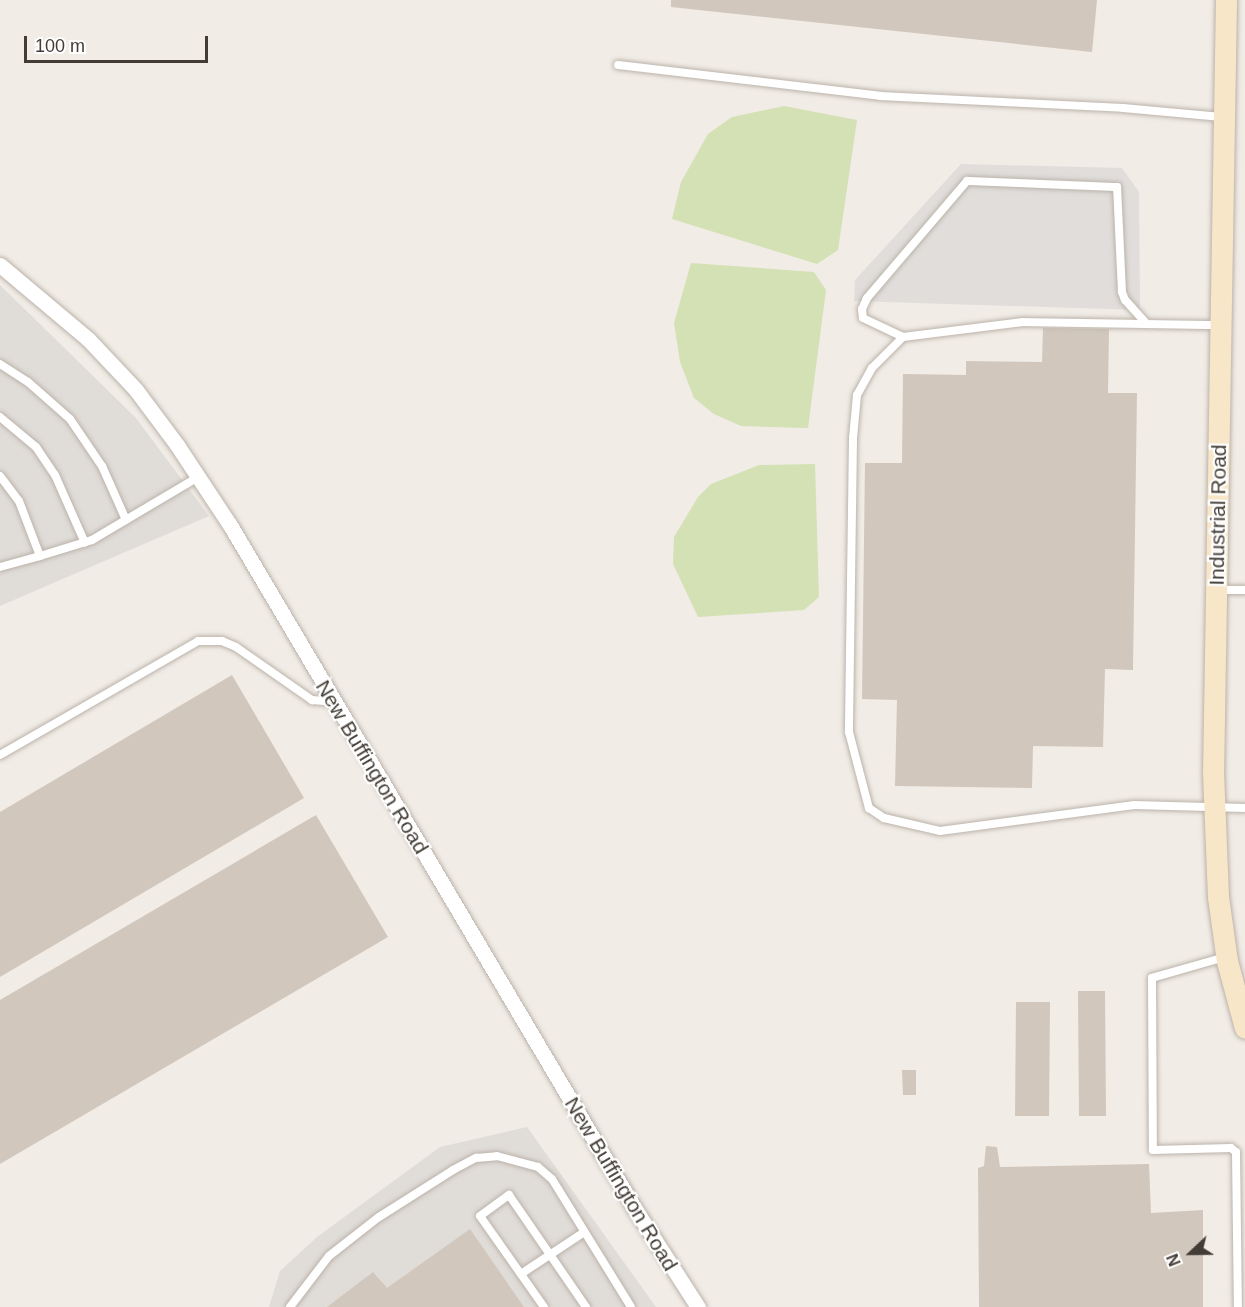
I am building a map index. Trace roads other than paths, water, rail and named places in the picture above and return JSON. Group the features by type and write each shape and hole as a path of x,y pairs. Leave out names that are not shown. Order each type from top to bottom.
{"main road":[{"name":"Industrial Road","path":"1226,0 1214,808 1218,897 1227,957 1245,1028"}],"street":[{"name":"New Buffington Road","path":"0,265 88,339 136,390 198,477 698,1307"}],"lane":[{"path":"618,65 880,96 1123,108 1224,118"},
{"path":"1145,322 1122,292 1118,188 967,181 862,309 862,318 903,337 1023,321 1221,325"},
{"path":"903,337 872,368 857,395 853,438 849,732 869,808 884,818 940,831 1134,805 1245,808"},
{"path":"0,364 28,382 70,419 102,466 126,520"},
{"path":"0,417 14,426 43,456 86,543"},
{"path":"0,476 20,501 40,556"},
{"path":"0,567 86,543 198,477"},
{"path":"1216,590 1245,590"},
{"path":"0,755 198,641 222,641 236,647 312,700 333,702"},
{"path":"1227,957 1152,978 1153,1150 1231,1148 1236,1152 1238,1307"},
{"path":"290,1307 329,1256 379,1217 476,1158 497,1155 538,1167 552,1179 583,1233 631,1307"},
{"path":"543,1307 480,1216 509,1195 586,1307"},
{"path":"521,1274 583,1233"}]}
